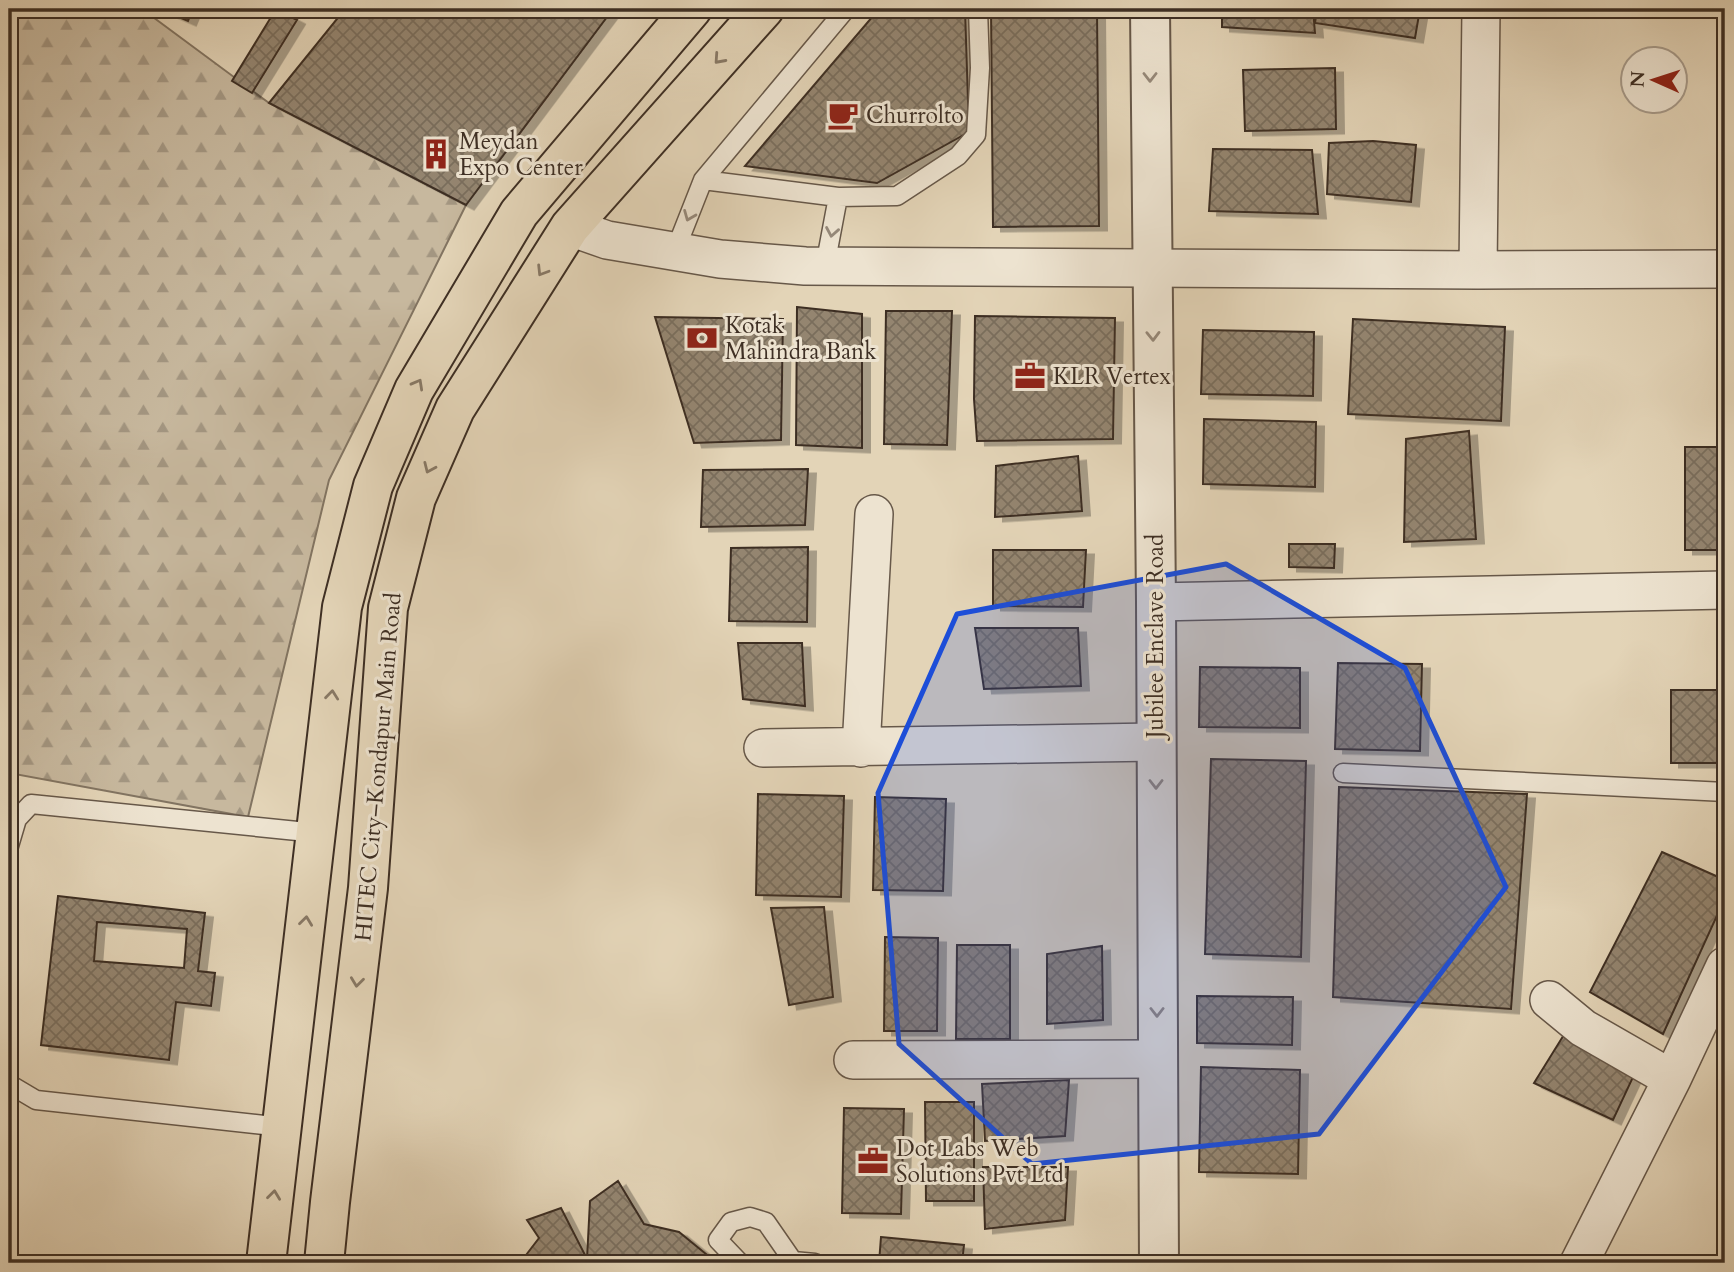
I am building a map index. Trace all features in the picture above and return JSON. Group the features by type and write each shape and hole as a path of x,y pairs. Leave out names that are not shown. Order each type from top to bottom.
{"main road":[{"name":"HITEC City–Kondapur Main Road","path":"266,1263 342,607 373,486 414,390 519,214 692,9"},
{"name":"HITEC City–Kondapur Main Road","path":"324,1263 368,888 388,608 416,498 455,410 570,227 764,9"},
{"path":"649,60 689,92"}],"street":[{"name":"Jubilee Enclave Road","path":"1150,9 1159,1263"},
{"path":"1478,270 1482,9"},
{"path":"570,227 607,240 720,259 805,266 1725,269"},
{"path":"861,748 874,514"},
{"path":"1156,602 1725,590"},
{"path":"764,748 1156,742"},
{"path":"1579,1263 1725,966"},
{"path":"1549,1000 1583,1028 1671,1079"},
{"path":"853,1060 1157,1059"}],"lane":[{"path":"675,251 703,180 846,9"},
{"path":"703,180 838,197 897,195 958,156 976,135 980,68 978,9"},
{"path":"825,266 838,197"},
{"path":"1343,773 1725,792"},
{"path":"9,846 17,820 32,804 317,833"},
{"path":"9,1084 36,1100 282,1127"},
{"path":"740,1263 718,1240 731,1222 750,1217 766,1222 790,1262 815,1263"}],"highlighted area":[{"path":"1226,564 1405,668 1506,887 1319,1134 1032,1164 899,1044 878,793 957,614"}],"green space":[{"path":"9,9 142,9 269,103 466,205 329,480 248,817 9,773"}],"building":[{"path":"160,9 193,9 188,21"},
{"path":"276,9 297,20 252,93 232,81"},
{"name":"Meydan Expo Center","path":"345,9 613,9 466,205 269,103"},
{"path":"879,9 965,9 969,132 877,183 745,166"},
{"path":"991,9 1097,9 1099,226 993,227"},
{"path":"1222,9 1313,9 1315,33 1222,27"},
{"path":"1317,9 1420,9 1415,38 1315,23"},
{"path":"1335,68 1336,129 1245,131 1243,70"},
{"path":"1373,141 1416,145 1411,202 1327,194 1329,143"},
{"path":"1213,149 1312,150 1318,214 1209,211"},
{"path":"797,307 862,314 862,448 796,445"},
{"path":"886,311 952,311 947,445 884,444"},
{"path":"975,316 1115,318 1113,439 977,441 974,399"},
{"path":"655,317 783,319 781,440 694,443"},
{"path":"1353,319 1505,327 1501,421 1348,414"},
{"path":"1203,330 1314,332 1313,396 1201,394"},
{"path":"1204,419 1316,422 1315,487 1203,484"},
{"path":"1469,431 1476,539 1404,542 1406,439"},
{"path":"1685,447 1725,447 1725,550 1685,550"},
{"path":"1078,456 1082,511 995,517 996,466"},
{"path":"808,469 805,525 701,527 703,470"},
{"path":"1289,544 1335,544 1334,568 1289,567"},
{"path":"808,547 807,622 729,621 731,548"},
{"path":"993,550 1086,550 1083,607 993,606"},
{"path":"975,628 1078,628 1081,686 984,689"},
{"path":"738,643 802,643 805,706 743,699"},
{"path":"1338,663 1422,664 1420,751 1335,749"},
{"path":"1200,667 1300,668 1300,728 1199,727"},
{"path":"1671,690 1725,690 1725,763 1671,763"},
{"path":"1211,759 1306,761 1301,957 1205,954"},
{"path":"1339,787 1527,794 1511,1009 1333,997"},
{"path":"758,794 844,796 841,897 756,895"},
{"path":"875,797 946,799 943,891 873,890"},
{"path":"1662,852 1725,880 1725,898 1663,1034 1590,992"},
{"path":"58,896 205,913 198,971 215,973 211,1006 176,1002 169,1060 41,1045","holes":["97,922 187,929 184,968 94,961"]},
{"path":"824,907 833,997 789,1005 771,908"},
{"path":"885,937 938,938 937,1031 884,1031"},
{"path":"957,945 1010,945 1010,1039 956,1039"},
{"path":"1102,946 1103,1020 1047,1024 1047,954"},
{"path":"1197,996 1293,997 1292,1045 1197,1043"},
{"path":"1565,1033 1634,1075 1613,1120 1534,1083"},
{"path":"1201,1067 1300,1070 1298,1174 1199,1172"},
{"path":"1069,1080 1065,1136 985,1141 982,1084"},
{"path":"925,1102 974,1102 974,1201 926,1201"},
{"name":"Dot Labs Web Solutions Pvt Ltd","path":"844,1108 904,1109 901,1214 842,1213"},
{"path":"983,1167 1068,1167 1065,1220 985,1229"},
{"path":"618,1181 644,1224 679,1232 717,1263 520,1263 539,1238 527,1220 561,1208 587,1259 590,1201"},
{"path":"881,1237 964,1245 962,1263 879,1263"}],"place":[{"name":"Churrolto","path":"843,115"},
{"name":"Meydan Expo Center","path":"436,154"},
{"name":"Kotak Mahindra Bank","path":"702,338"},
{"name":"KLR Vertex","path":"1030,376"},
{"name":"Dot Labs Web Solutions Pvt Ltd","path":"873,1161"}]}
